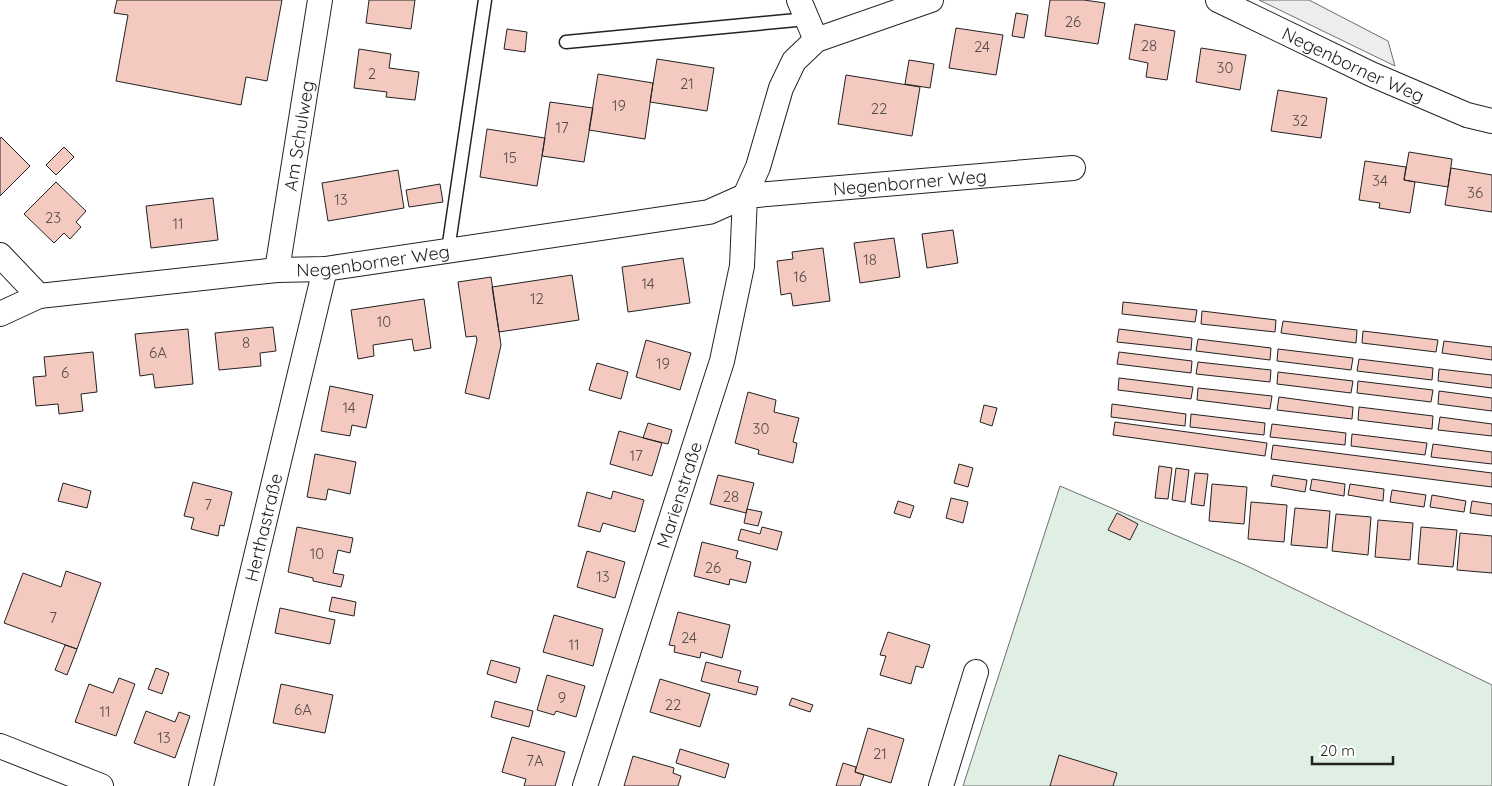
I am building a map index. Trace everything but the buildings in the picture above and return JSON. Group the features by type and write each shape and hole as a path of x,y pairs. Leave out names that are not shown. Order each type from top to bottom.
{"street":[{"name":"Am Schulweg","path":"277,270 320,0"},
{"path":"745,196 758,167 781,88 794,61 807,20 931,0"},
{"name":"Negenborner Weg","path":"1218,0 1380,78 1467,115 1492,120"},
{"name":"Negenborner Weg","path":"0,314 39,296 277,270 325,269 709,212 745,196 1073,168"},
{"name":"Marienstraße","path":"585,786 722,361 742,266 745,196"},
{"path":"0,255 39,296"},
{"name":"Herthastraße","path":"201,786 325,269"},
{"path":"941,786 976,672"},
{"path":"0,746 101,786"}],"lane":[{"path":"448,250 486,0"},
{"path":"566,42 807,20"}],"green space":[{"path":"1060,486 1245,565 1492,685 1492,786 963,786"}],"shaded area":[{"path":"1259,0 1309,0 1388,41 1395,66"}]}
